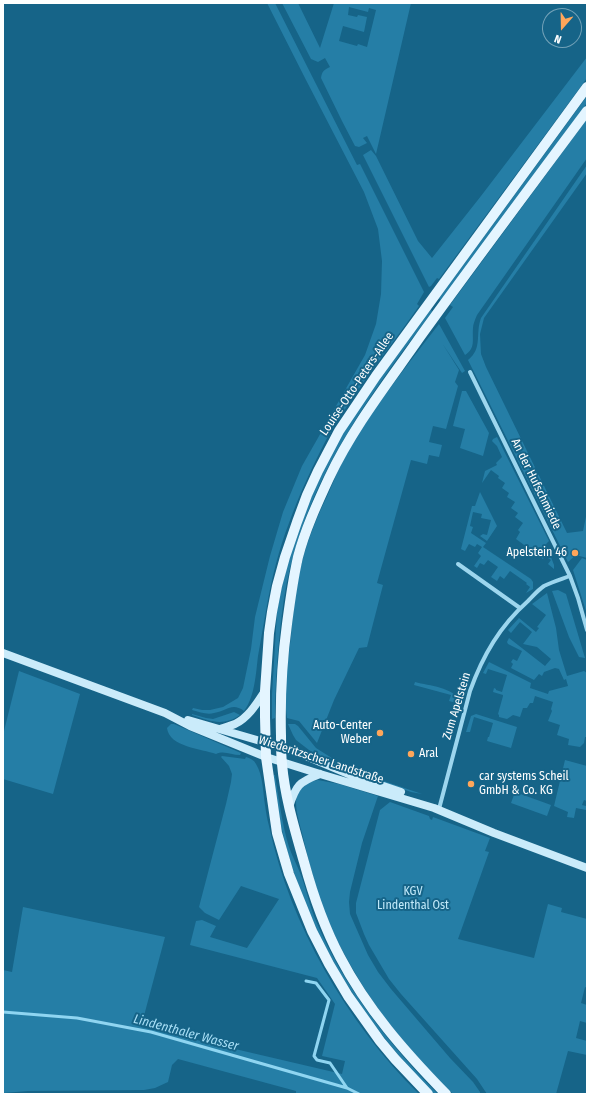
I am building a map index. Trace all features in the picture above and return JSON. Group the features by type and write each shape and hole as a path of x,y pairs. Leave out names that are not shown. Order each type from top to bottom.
{"main road":[{"name":"Louise-Otto-Peters-Allee","path":"428,1094 395,1059 365,1021 348,996 316,938 289,874 277,832 266,757 264,718 269,633 277,586 285,557 307,495 339,431 368,386 587,87"},
{"name":"Louise-Otto-Peters-Allee","path":"446,1094 426,1074 390,1033 363,995 340,958 324,926 316,903 289,808 282,762 281,689 284,648 292,587 304,538 329,478 351,438 368,411 442,307 587,110"}],"street":[{"name":"An der Hufschmiede","path":"470,372 570,576 587,630"},
{"path":"458,564 520,608"},
{"name":"Zum Apelstein","path":"439,809 475,675 491,644 520,608 544,587 570,576"},
{"name":"Wiederitzscher Landstraße","path":"3,653 164,713 281,747 351,775 409,795 429,806"},
{"path":"220,729 235,723 246,716 266,691"},
{"name":"Wiederitzscher Landstraße","path":"164,713 190,726 266,757 439,809 496,834 587,868"},
{"path":"289,808 293,795 302,782 308,778 320,774"}],"green space":[{"path":"267,3 275,3 357,165 360,164 424,292 417,304 419,306 336,423 326,440 301,492 279,553 269,595 253,692 248,705 244,711 240,708 233,707 211,714 192,710 193,708 210,710 223,707 238,698 243,688 251,649 255,617 270,556 283,512 302,466 365,355 376,324 381,294 382,261 378,229 364,192"},
{"path":"282,3 298,3 320,48 334,3 411,3 376,154 367,136 363,138 367,143 359,147 355,146 321,78 324,71 330,67 325,58 318,62 311,59","holes":["349,7 368,12 369,8 376,10 367,47 339,41 343,26 364,32 367,17 348,15"]},
{"path":"587,57 587,78 439,279 437,278 429,287 363,155 371,150 376,156 418,241 432,258"},
{"path":"587,96 587,103 441,301 439,298"},
{"path":"587,119 587,158 477,315 473,326 472,347 471,350 465,355 445,318 453,307 450,305"},
{"path":"587,165 587,173 484,318 480,334 481,354 486,367 567,533 583,531 587,512 587,558 576,555 568,562 468,360 476,351 481,318"},
{"path":"431,309 432,312 367,402 330,465 314,497 290,568 281,623 277,664 275,718 272,719 277,612 288,562 309,502 333,450 350,422"},
{"path":"439,324 465,371 462,373 442,343 459,370 455,382 458,386 446,429 433,426 429,442 442,445 439,457 429,455 427,464 411,460 377,583 383,585 367,647 359,648 334,700 317,743 299,721 287,718 286,709 286,677 298,580 304,553 321,510 342,463 354,441 387,392"},
{"path":"462,391 466,391 489,433 483,456 460,448 465,429 453,426"},
{"path":"497,437 549,541 546,544 554,565 554,569 548,564 551,560 545,556 543,559 516,539 520,532 518,530 523,523 515,517 518,513 511,508 515,502 507,497 509,493 502,488 505,483 491,470 482,483 485,471 497,465 496,463 502,457 497,446 492,441"},
{"path":"480,492 497,526 487,541 480,536 483,534 487,535 491,520 481,518 482,514 473,512 470,526 473,527 471,533 486,543 483,547 531,579 533,582 533,589 526,593 530,587 526,584 527,583 510,571 504,579 500,576 497,581 491,577 498,567 488,560 484,565 480,563 477,568 474,566 481,556 478,553 482,547 477,544 475,547 469,544 465,551 461,549 472,506 475,506"},
{"path":"582,558 587,560 587,614 573,570"},
{"path":"558,590 566,594 585,658 579,657 569,637 552,591"},
{"path":"547,593 556,628 559,650 567,676 584,671 587,673 587,737 585,737 584,743 580,747 568,745 569,739 557,735 560,725 548,721 552,711 551,709 553,702 535,696 533,703 530,703 527,708 523,708 520,717 513,715 507,719 499,717 498,714 503,695 493,692 494,688 502,692 507,675 488,669 486,674 483,673 489,662 531,683 530,688 548,694 549,691 568,686 566,679 564,680 559,669 555,668 544,672 542,676 539,674 534,680 511,668 513,664 511,662 513,659 517,661 522,651 508,644 507,642 509,638 545,666 551,659 537,647 523,644 532,632 520,622 511,633 508,630 519,618 536,632 539,628 537,627 546,615 532,604"},
{"path":"19,671 80,694 53,794 3,779 3,735"},
{"path":"415,682 446,690 457,696 461,701 460,704 449,701 451,695 414,685"},
{"path":"234,712 240,715 234,719 222,722 211,721 192,715 213,719"},
{"path":"476,714 517,727 511,748 487,741 493,723 474,717 470,732 466,732 471,716"},
{"path":"171,724 241,753 240,755 225,753 216,754 187,746 174,739 169,734 167,728"},
{"path":"288,724 295,724 298,726 316,748 338,762 375,778 422,794 411,792 374,779 327,760 309,750 296,740"},
{"path":"221,757 245,759 246,757 252,759 256,764 261,778 267,818 279,863 291,900 307,936 345,1004 368,1036 419,1094 296,1094 296,1091 178,1059 172,1065 168,1082 155,1088 144,1090 28,1091 3,1093 3,970 12,972 23,907 165,937 141,1027 342,1074 345,1061 322,1056 335,1004 317,978 190,945 196,921 202,920 216,926 210,937 247,948 279,899 241,886 219,920 205,913 199,907 231,782 232,774 229,766"},
{"path":"565,760 587,766 587,801 584,800 582,805 586,806 586,810 576,808 574,818 567,817 568,812 554,806"},
{"path":"274,775 289,847 302,878 314,916 327,945 340,969 369,1013 402,1055 438,1094 434,1094 403,1060 375,1025 349,988 326,948 307,908 292,865 280,821"},
{"path":"318,780 339,784 378,796 362,843 350,892 350,914 368,955 378,972 450,1058 473,1082 480,1094 453,1094 426,1067 401,1039 382,1014 364,988 341,948 315,885 296,808 296,800 301,787"},
{"path":"515,792 551,805 547,816 511,803"},
{"name":"KGV Lindenthal Ost","path":"390,802 429,816 432,820 433,817 490,838 485,851 489,852 458,939 534,958 548,904 562,908 561,912 587,919 587,988 585,987 581,1003 587,1005 587,1023 580,1021 576,1038 587,1041 587,1055 568,1051 556,1094 487,1094 477,1079 389,979 369,945 356,913 356,903 380,810"}],"waterway":[{"path":"306,981 316,983 329,1000 314,1056 317,1060 330,1063 347,1088"},
{"name":"Lindenthaler Wasser","path":"3,1012 77,1018 151,1032 347,1088 359,1094"}],"place":[{"name":"Apelstein 46","path":"575,553"},
{"name":"Auto-Center Weber","path":"380,733"},
{"name":"Aral","path":"411,754"},
{"name":"car systems Scheil GmbH & Co. KG","path":"471,784"}]}
